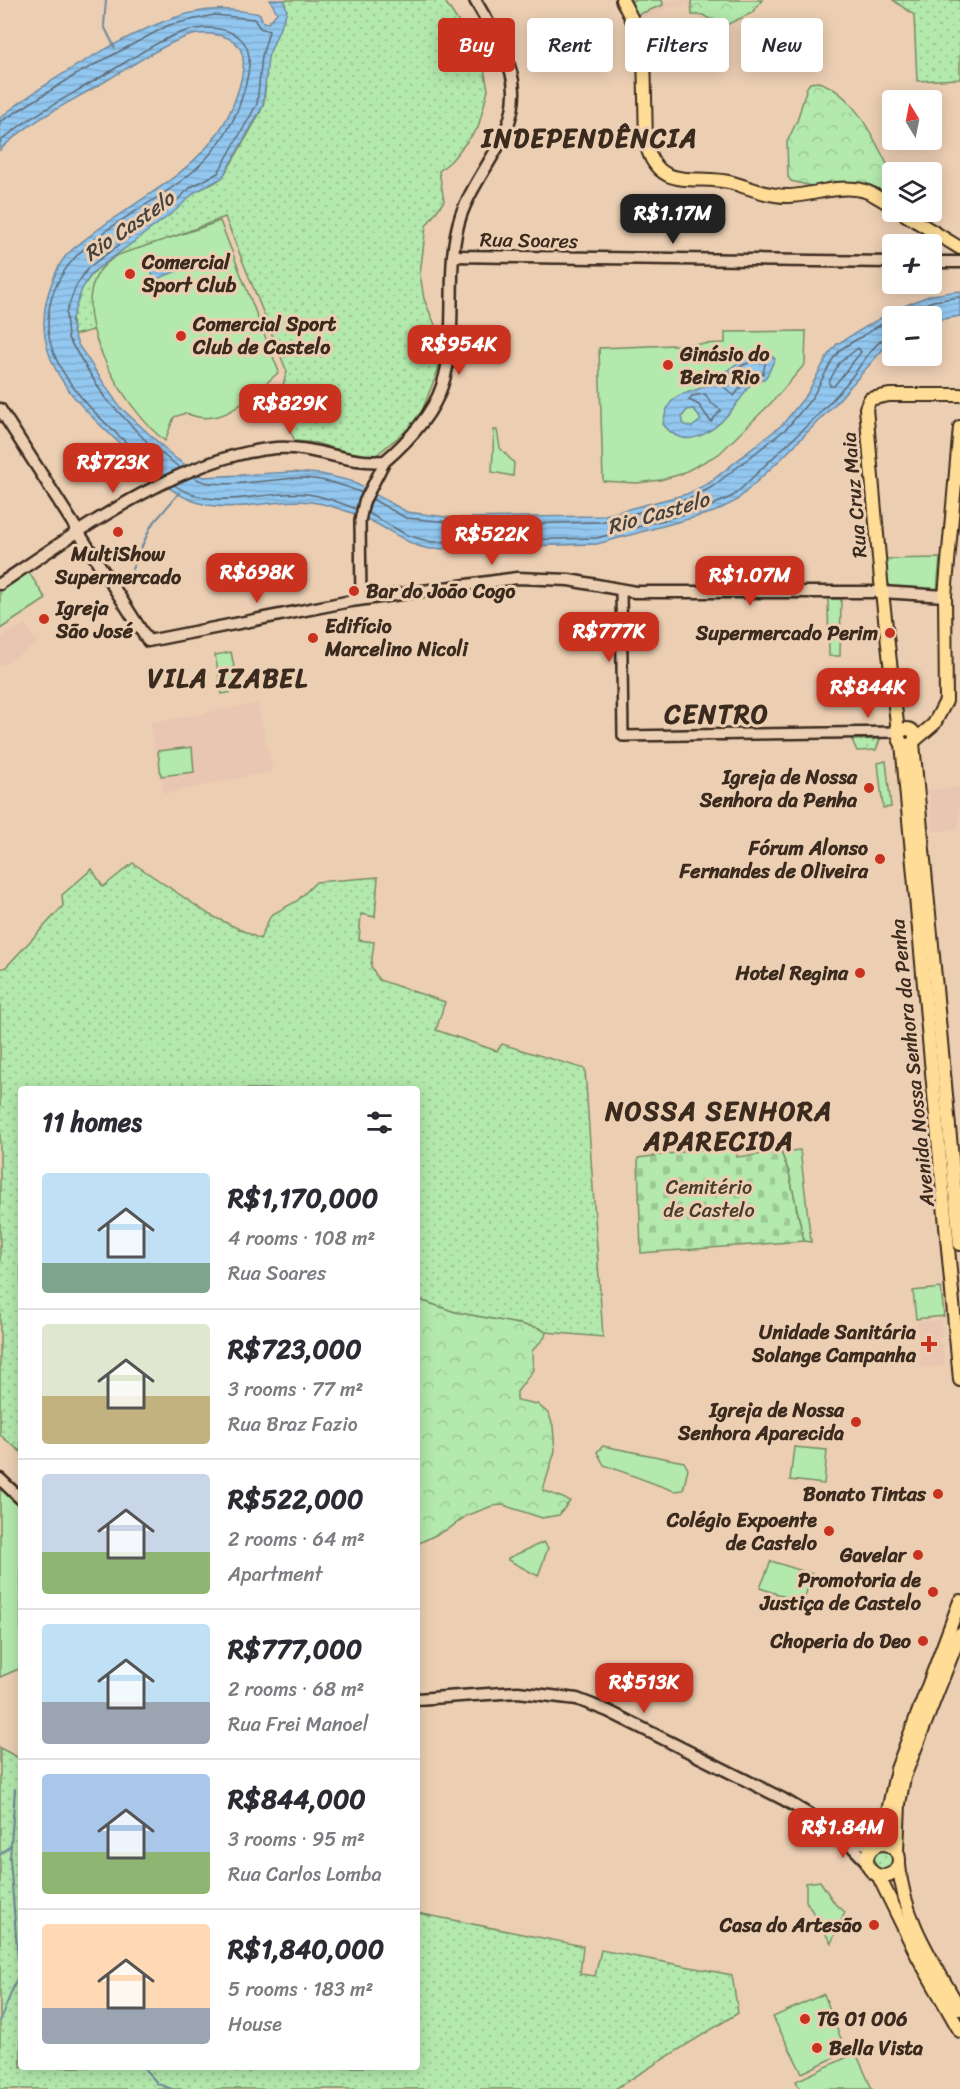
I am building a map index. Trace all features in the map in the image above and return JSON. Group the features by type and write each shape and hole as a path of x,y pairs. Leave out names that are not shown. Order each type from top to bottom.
{"main road":[{"path":"0,584 135,497 203,468 249,452 280,448 367,463 385,461 420,423 442,386 447,358 453,256 461,215 498,147 513,102 512,78 508,64 474,0"},
{"path":"622,0 642,39 646,143 651,158 663,173 674,177 731,182 784,196 854,189 882,200"},
{"path":"917,222 960,248"},
{"name":"Rua Soares","path":"453,256 882,262"},
{"path":"942,262 960,262"},
{"name":"Rua Cruz Maia","path":"907,740 882,592 866,415 868,402 873,397 889,394 960,395"},
{"path":"0,409 148,641 361,599 517,578 569,580 621,590 646,592 882,592 945,596"},
{"path":"907,740 934,724 946,701 945,596 960,427"},
{"name":"Avenida Nossa Senhora da Penha","path":"907,740 960,1244"},
{"name":"Avenida Nossa Senhora da Penha","path":"914,812 960,1380"},
{"path":"0,1479 18,1496"},
{"path":"866,1861 877,1845 960,1601"},
{"path":"960,1634 902,1770 897,1851 902,1892 912,1921 960,2009"},
{"path":"420,1699 518,1692 577,1699 608,1711 783,1798 843,1836 862,1845 889,1845 897,1851"},
{"path":"843,1836 866,1861 868,1870 879,1877 918,1957 960,2031"},
{"path":"879,1877 892,1874 899,1865"}],"street":[{"path":"361,599 360,521 371,485 385,461"},
{"path":"621,590 622,736 907,740"}],"shaded area":[{"path":"627,0 694,0 696,4 668,8 643,18 637,18"},
{"path":"25,623 38,643 0,667 0,638"},
{"path":"257,703 273,771 164,794 150,723"},
{"path":"960,787 959,829 933,832 928,790"},
{"name":"Unidade Sanitária Solange Campanha","path":"941,1320 942,1337 938,1338 939,1344 943,1344 945,1366 921,1368 917,1322"}],"green space":[{"path":"284,0 444,0 456,18 438,18 438,72 485,72 488,90 478,128 451,161 439,171 444,201 426,226 420,274 424,299 443,344 438,370 418,421 375,456 366,458 316,443 295,441 282,407 282,390 287,372 225,217 111,261 105,327 74,335 72,315 77,297 87,280 117,251 166,217 190,194 219,180 231,164 263,106 268,55 283,20"},
{"path":"631,0 662,0 663,5 637,15"},
{"path":"691,0 762,0 752,13 729,24 729,18 692,15"},
{"path":"893,0 960,0 960,79 917,81 914,15"},
{"path":"818,82 843,96 863,120 886,162 882,162 882,197 824,189 791,181 788,177 787,142 810,83"},
{"name":"Comercial Sport Club de Castelo","path":"220,221 279,372 237,408 225,414 200,417 186,413 174,417 165,441 131,405 115,379 101,352 92,324 90,298 97,275 115,257"},
{"path":"806,331 805,364 773,401 719,454 681,474 660,480 637,483 603,481 599,348 725,343 725,332"},
{"path":"494,430 497,430 500,448 514,463 513,476 492,472"},
{"path":"940,558 937,591 886,587 883,559"},
{"path":"28,571 46,599 0,629 0,589"},
{"path":"828,599 841,599 840,656 829,656"},
{"path":"231,652 239,691 222,694 215,655"},
{"path":"880,739 876,750 857,751 852,740"},
{"path":"192,747 194,772 161,776 158,751"},
{"path":"886,761 891,807 883,808 878,763"},
{"path":"133,863 210,915 260,939 271,915 297,901 316,882 378,877 375,917 361,914 359,940 374,942 371,966 379,980 445,1002 436,1030 497,1051 502,1044 585,1069 603,1337 546,1332 539,1328 455,1312 420,1300 420,1086 18,1086 18,1450 0,1435 0,969 6,967 63,906 62,895 92,869 103,887"},
{"name":"Cemitério de Castelo","path":"735,1145 737,1157 781,1152 789,1172 804,1241 641,1253 638,1158"},
{"path":"800,1150 811,1242 804,1241 789,1172 781,1152"},
{"path":"941,1288 944,1316 916,1319 913,1291"},
{"path":"420,1300 455,1312 539,1328 546,1332 545,1337 532,1351 533,1370 517,1392 517,1400 537,1404 549,1414 553,1426 555,1451 543,1490 570,1501 559,1515 542,1518 503,1505 492,1506 466,1516 450,1528 420,1543"},
{"path":"603,1446 684,1462 688,1469 683,1490 674,1491 604,1465 597,1452"},
{"path":"794,1447 827,1450 824,1484 790,1480"},
{"path":"7,1488 18,1501 18,1669 0,1677 0,1491"},
{"path":"544,1542 548,1548 538,1576 508,1560 508,1558"},
{"path":"771,1561 812,1574 803,1603 760,1588"},
{"path":"0,1748 18,1757 18,2070 420,2070 420,1914 583,1946 580,1974 595,1976 601,1950 732,1975 738,2013 615,2089 0,2089"},
{"path":"884,1850 891,1853 894,1860 891,1867 884,1870 877,1867 874,1860 877,1853"},
{"path":"820,1881 835,1904 845,1912 831,1943 806,1901 806,1883"},
{"path":"824,1994 846,2052 802,2073 773,2017"},
{"path":"856,2053 872,2089 800,2089 796,2081"}],"water":[{"name":"Rio Castelo","path":"270,0 284,0 287,11 268,57 263,106 222,178 195,192 175,211 92,273 82,289 71,321 79,346 119,406 174,457 203,477 293,472 321,474 351,481 407,512 454,518 601,516 687,494 709,483 783,424 807,394 828,355 837,344 882,317 882,350 836,403 736,501 714,512 597,544 430,549 407,541 364,518 327,505 296,501 234,507 203,504 182,496 155,477 96,421 65,385 46,345 44,322 47,298 56,271 77,245 179,173 213,140 226,120 236,97 242,77 241,50 228,38 217,35 200,34 173,42 50,113 24,130 0,150 0,118 41,88 94,56 174,18 220,9 260,14 263,22 268,23 277,13"},
{"path":"172,258 177,271 154,280 149,266"},
{"name":"Rio Castelo","path":"960,291 960,316 942,319 942,306 904,306 931,295"},
{"path":"767,352 775,359 767,375 762,380 752,383 731,411 713,428 693,438 683,438 673,434 663,424 668,407 675,398 701,388 740,362","holes":["694,409 701,420 692,427 684,425 682,417 687,410"]}],"waterway":[{"path":"106,0 104,26 115,48"},
{"path":"132,569 151,526 179,493"},
{"path":"15,1789 10,1859 18,1960"},
{"path":"0,1855 11,1845"},
{"path":"0,2021 18,1976"},
{"path":"146,2070 158,2084 172,2089"}],"place":[{"name":"Comercial Sport Club","path":"130,274"},
{"name":"Comercial Sport Club de Castelo","path":"181,336"},
{"name":"Ginásio do Beira Rio","path":"668,365"},
{"name":"MultiShow Supermercado","path":"118,532"},
{"name":"Bar do João Cogo","path":"354,591"},
{"name":"Igreja São José","path":"44,619"},
{"name":"Supermercado Perim","path":"890,633"},
{"name":"Edifício Marcelino Nicoli","path":"313,638"},
{"name":"Igreja de Nossa Senhora da Penha","path":"869,788"},
{"name":"Fórum Alonso Fernandes de Oliveira","path":"880,859"},
{"name":"Hotel Regina","path":"860,973"},
{"name":"Unidade Sanitária Solange Campanha","path":"929,1344"},
{"name":"Igreja de Nossa Senhora Aparecida","path":"856,1422"},
{"name":"Bonato Tintas","path":"938,1494"},
{"name":"Colégio Expoente de Castelo","path":"829,1531"},
{"name":"Gavelar","path":"918,1555"},
{"name":"Promotoria de Justiça de Castelo","path":"933,1592"},
{"name":"Choperia do Deo","path":"923,1641"},
{"name":"Casa do Artesão","path":"874,1925"},
{"name":"TG 01 006","path":"805,2019"},
{"name":"Bella Vista","path":"817,2048"}],"district":[{"name":"INDEPENDÊNCIA","path":"590,138"},
{"name":"VILA IZABEL","path":"228,678"},
{"name":"CENTRO","path":"717,714"},
{"name":"NOSSA SENHORA APARECIDA","path":"719,1126"}]}
